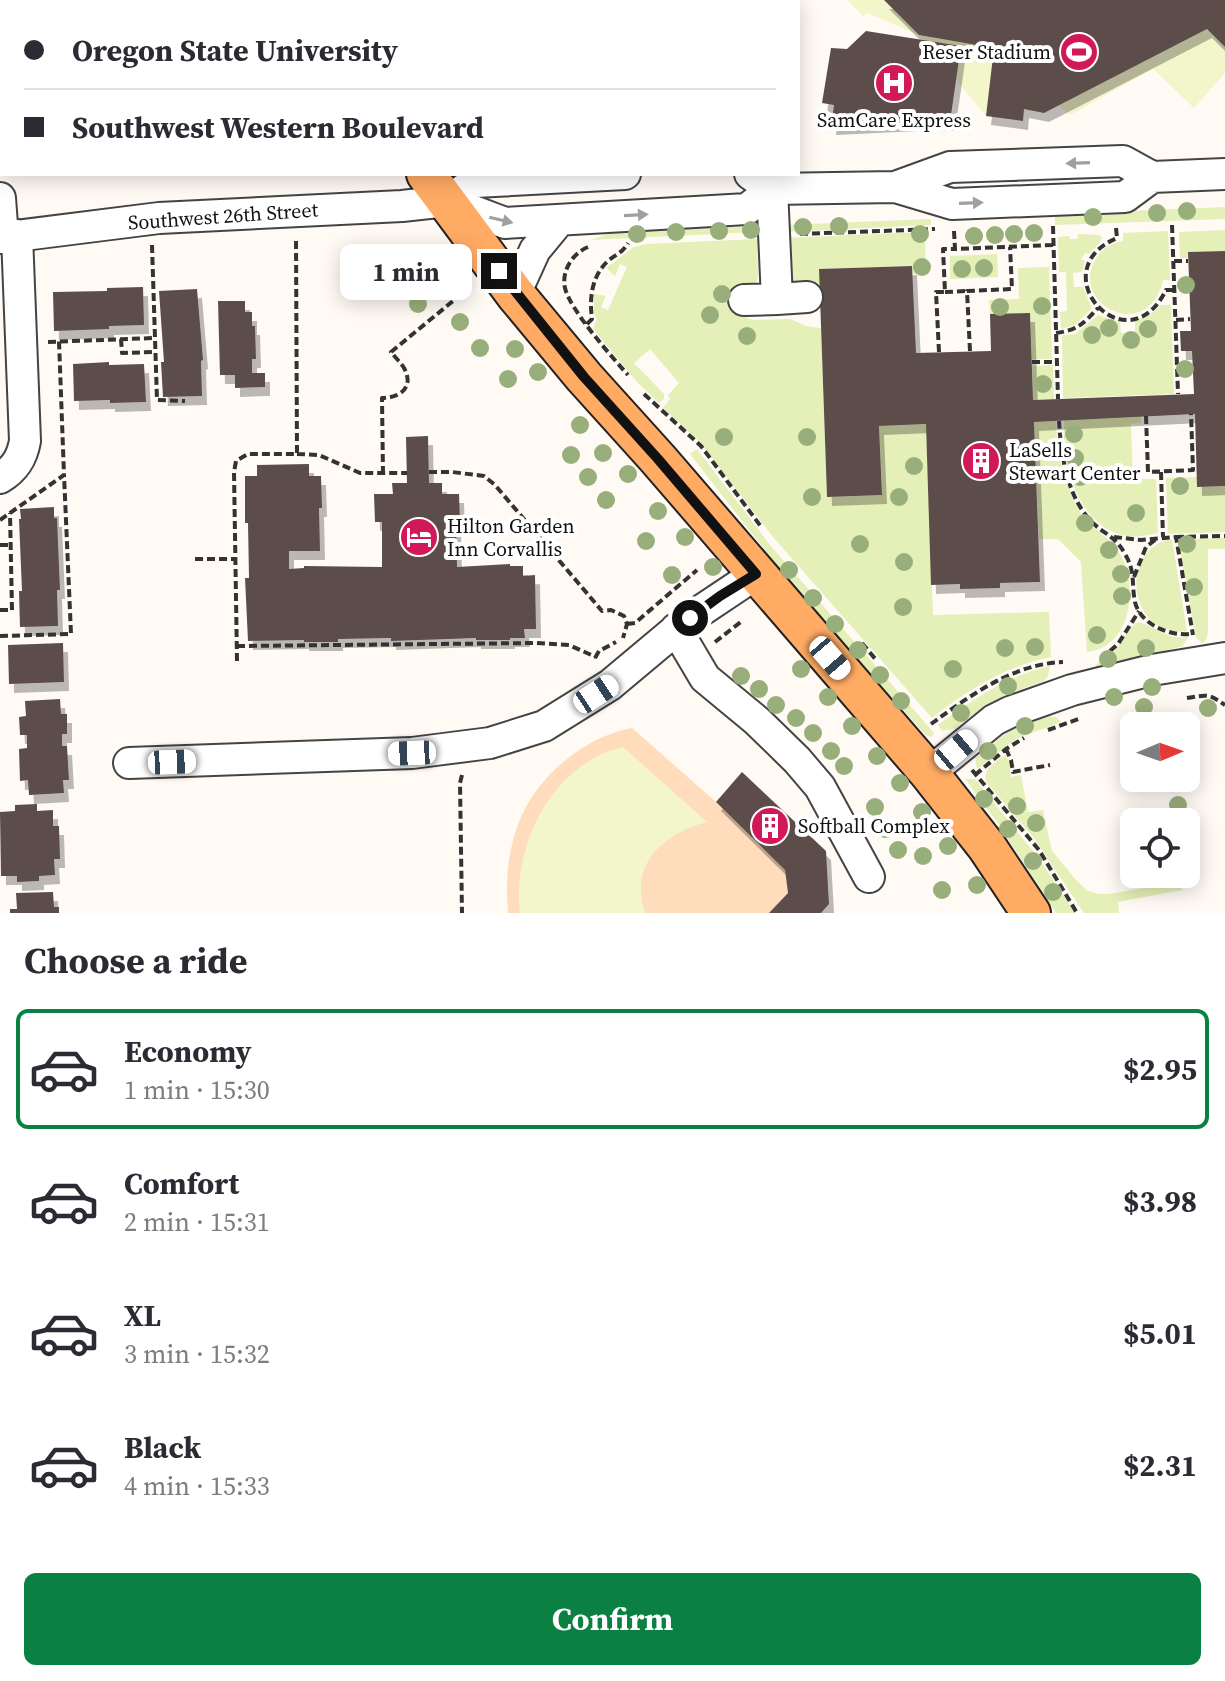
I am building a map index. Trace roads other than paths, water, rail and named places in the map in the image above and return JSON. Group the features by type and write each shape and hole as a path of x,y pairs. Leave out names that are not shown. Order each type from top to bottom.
{"main road":[{"path":"436,187 515,294 756,574 942,761 987,847 1031,913"}],"street":[{"path":"895,187 950,167 1123,161 1152,177 1225,174"},
{"name":"Southwest 26th Street","path":"7,237 159,218 402,206 436,187 588,176"},
{"path":"777,299 774,235 765,179 895,187 952,204 1125,197 1152,177"},
{"name":"Southwest 26th Street","path":"436,187 505,223 747,209 765,179"},
{"path":"0,198 7,237 25,441 22,455 0,478"},
{"path":"515,294 535,250 559,221"},
{"path":"744,300 807,297"},
{"path":"129,763 412,753 490,743 544,726 582,704 720,596 756,574"},
{"path":"676,629 705,678 757,721 820,787 869,877"},
{"path":"942,761 994,720 1010,712 1072,690 1152,670 1205,651"}],"place":[{"name":"Reser Stadium","path":"1079,52"},
{"name":"SamCare Express","path":"894,83"},
{"name":"LaSells Stewart Center","path":"981,461"},
{"name":"Hilton Garden Inn Corvallis","path":"419,537"},
{"name":"Softball Complex","path":"770,826"}]}
